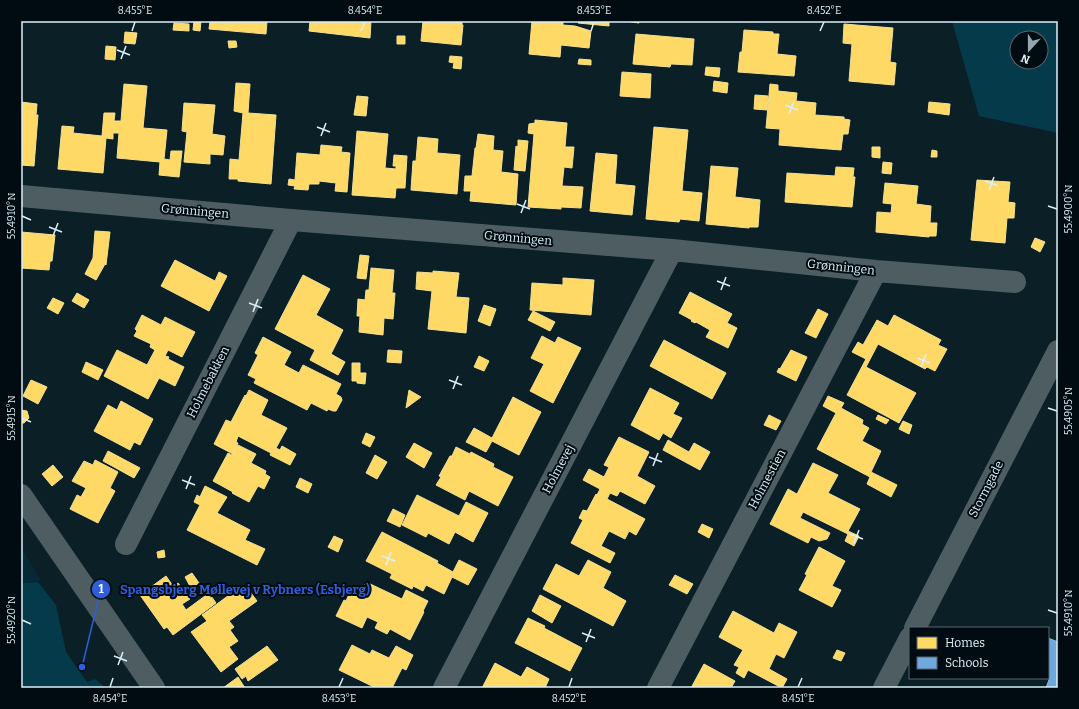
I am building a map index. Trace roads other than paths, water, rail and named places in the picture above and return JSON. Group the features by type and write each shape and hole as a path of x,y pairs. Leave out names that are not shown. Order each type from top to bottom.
{"street":[{"name":"Grønningen","path":"21,196 291,220 672,250 876,271 1015,282"},
{"name":"Holmebakken","path":"126,544 291,220"},
{"name":"Holmevej","path":"444,688 672,250"},
{"name":"Holmestien","path":"658,688 876,271"},
{"name":"Stormgade","path":"916,627 1058,351"},
{"path":"21,494 154,688"},
{"path":"884,688 909,640"}],"place":[{"name":"Spangsbjerg Møllevej v Rybners (Esbjerg)","path":"82,667"}]}
